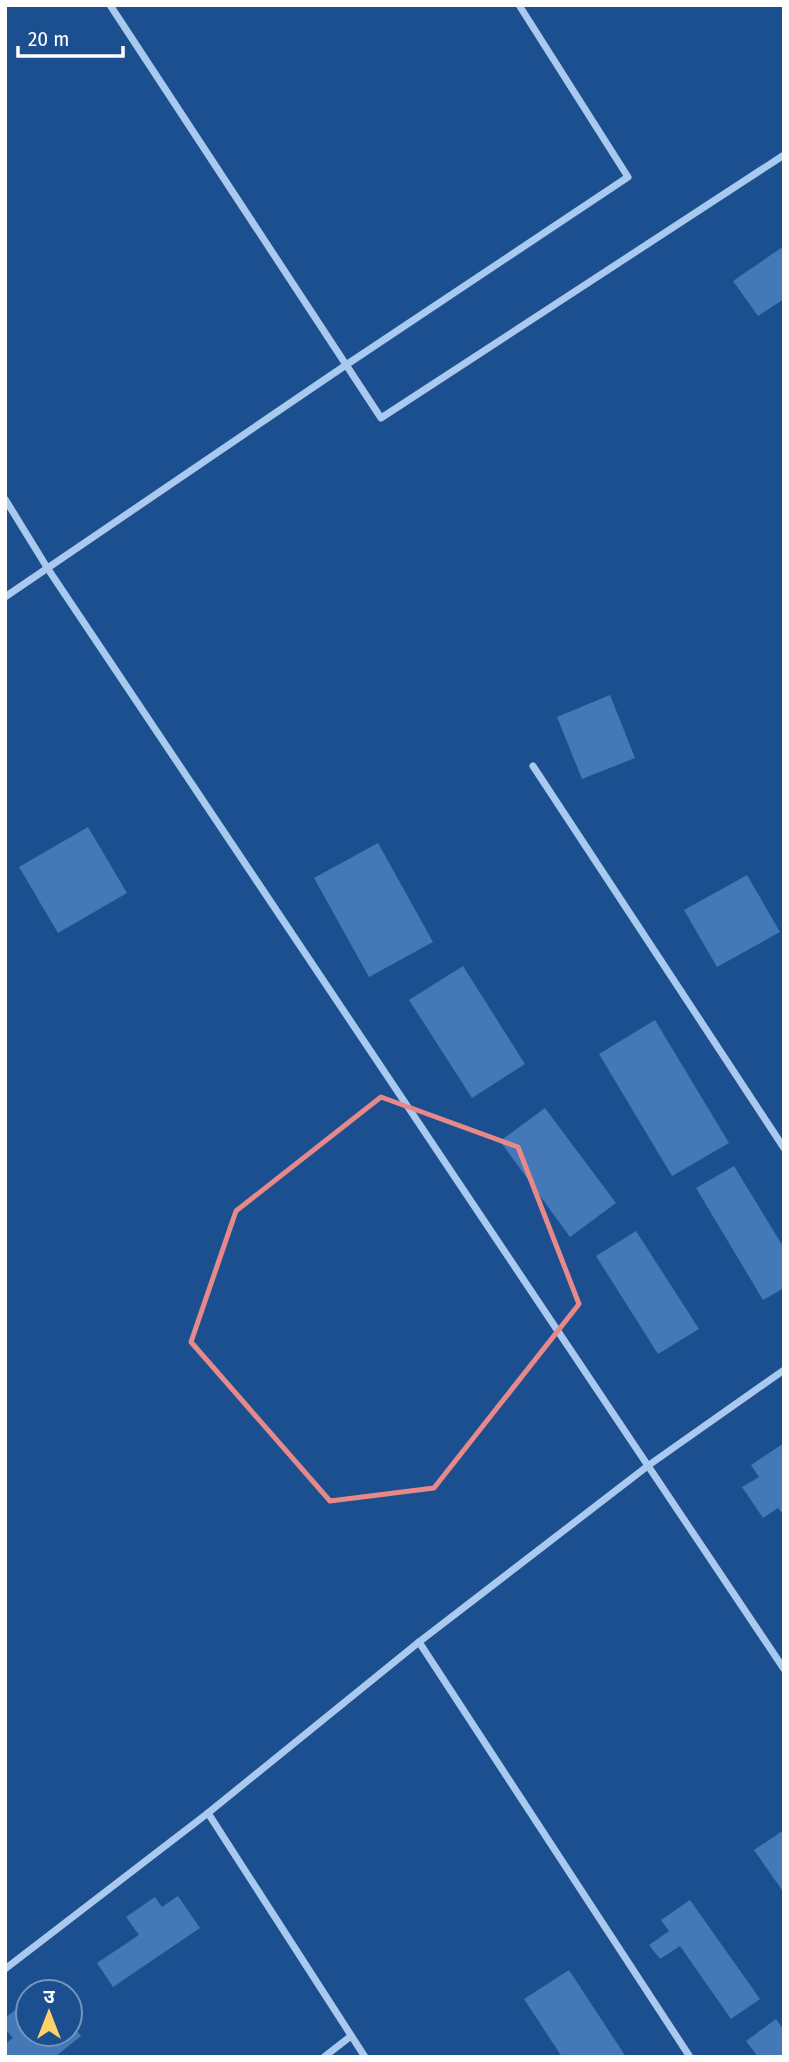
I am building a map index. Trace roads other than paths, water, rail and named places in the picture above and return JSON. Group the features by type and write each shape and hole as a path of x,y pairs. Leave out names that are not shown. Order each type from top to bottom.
{"street":[{"path":"110,5 381,418 784,155"},
{"path":"5,597 628,177 519,5"},
{"path":"5,499 48,569 784,1669"},
{"path":"533,766 784,1148"},
{"path":"5,1969 208,1813 419,1642 649,1465 784,1370"},
{"path":"419,1642 690,2057"},
{"path":"208,1813 365,2057"},
{"path":"324,2057 351,2036"}]}
